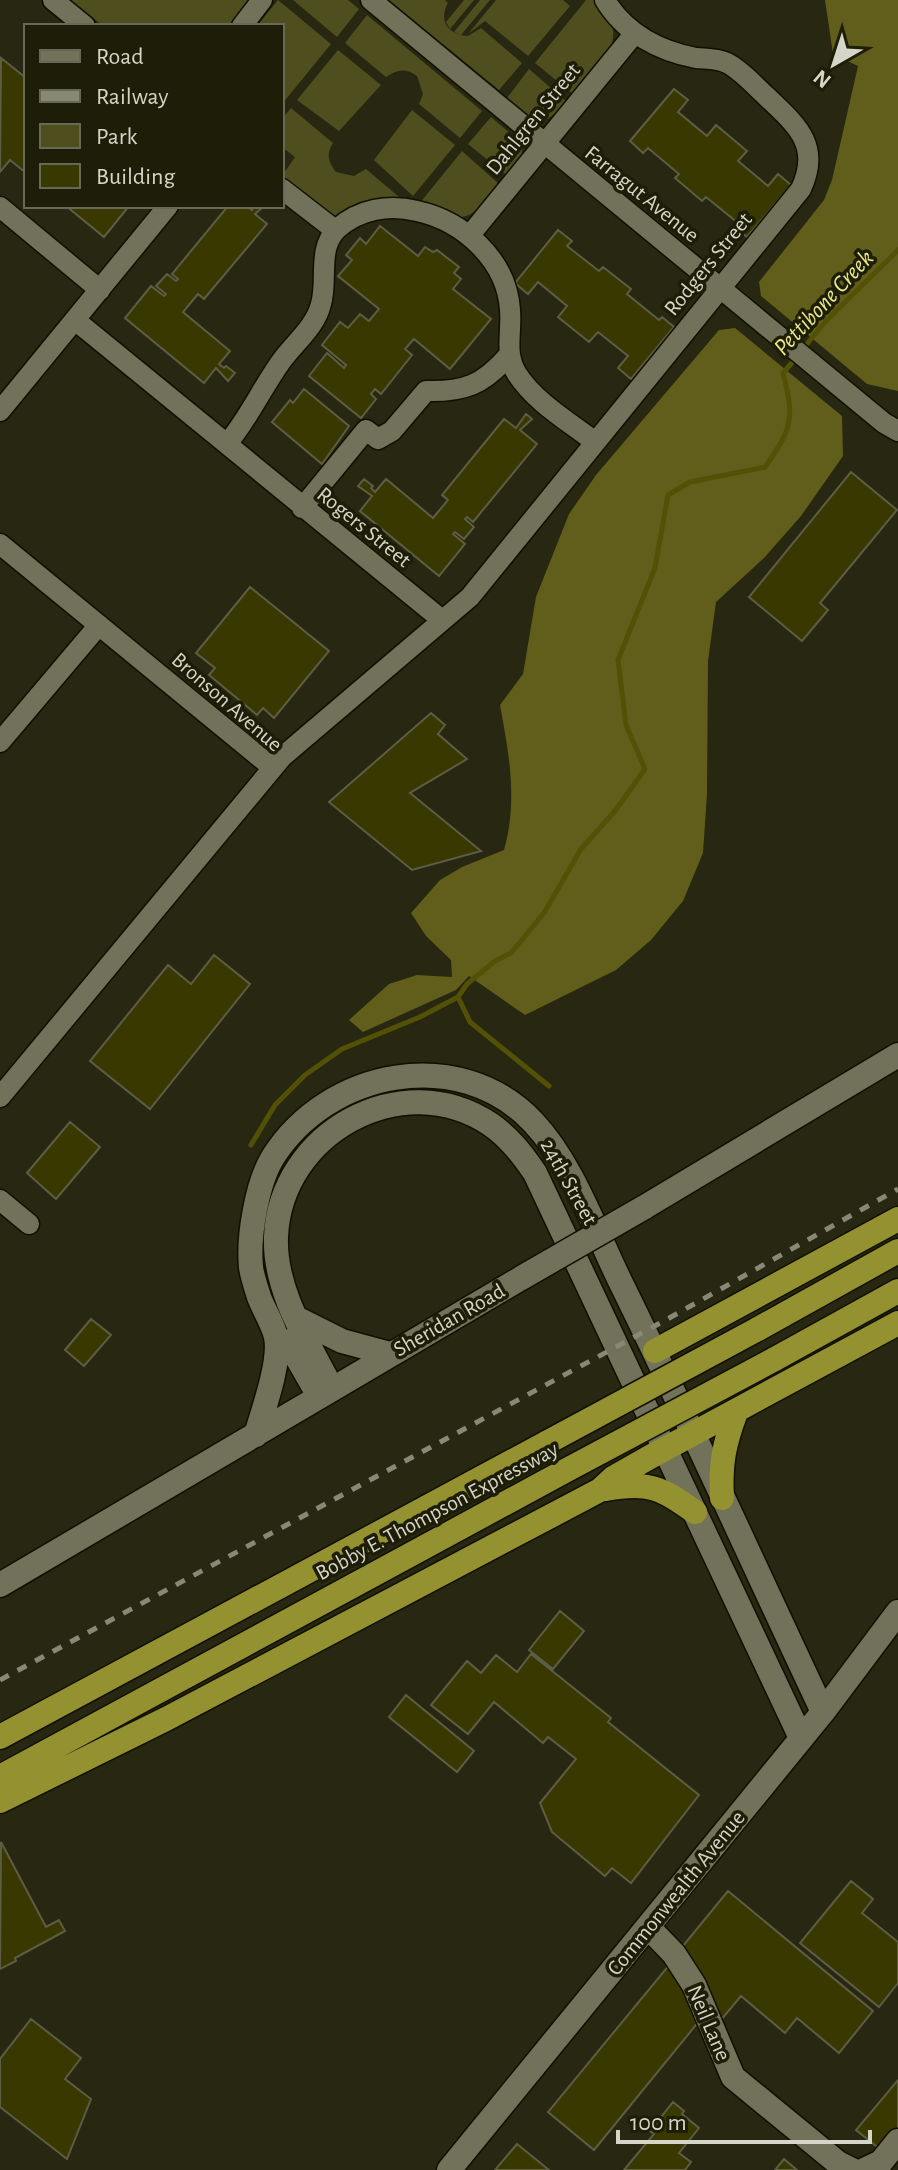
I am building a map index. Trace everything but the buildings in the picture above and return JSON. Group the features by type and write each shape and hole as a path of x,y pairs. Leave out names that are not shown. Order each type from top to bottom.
{"highway":[{"path":"655,1351 898,1219"},
{"name":"Bobby E. Thompson Expressway","path":"0,1737 898,1251"},
{"name":"Bobby E. Thompson Expressway","path":"0,1777 898,1291"},
{"path":"0,1801 166,1719 600,1490 613,1478 666,1448 898,1323"},
{"path":"722,1498 724,1443 736,1412"},
{"path":"600,1490 633,1484 652,1487 667,1492 695,1512"}],"street":[{"path":"53,0 83,24"},
{"path":"244,24 262,0"},
{"name":"Farragut Avenue","path":"371,0 748,312 893,427 898,439"},
{"name":"Rodgers Street","path":"595,442 801,189 806,178 807,147 797,125 738,70 727,63 669,52 635,33 605,0"},
{"name":"Dahlgren Street","path":"470,235 635,33"},
{"path":"284,191 335,230"},
{"path":"0,207 100,290"},
{"path":"0,411 166,208"},
{"path":"227,444 248,419 252,405 279,363 316,320 323,301 323,265 335,230 371,210 406,208 435,215 470,235 498,271 507,294 511,330 508,356 517,374 532,392 595,442 470,597 282,757 273,768"},
{"name":"Rogers Street","path":"75,320 442,620"},
{"path":"302,508 366,430 378,439 392,431 426,391 462,389 479,383 508,356"},
{"name":"Bronson Avenue","path":"0,544 273,768 0,1097"},
{"path":"0,742 99,625"},
{"name":"Sheridan Road","path":"0,1585 898,1055"},
{"name":"24th Street","path":"326,1393 288,1342 277,1339 251,1268 258,1195 273,1158 300,1126 330,1100 366,1083 405,1076 446,1076 481,1086 516,1107 543,1134 574,1187 655,1351 823,1712"},
{"name":"24th Street","path":"326,1393 285,1293 276,1236 283,1202 304,1158 328,1133 361,1114 393,1104 452,1107 489,1123 521,1152 535,1173 801,1738"},
{"path":"0,1200 29,1224"},
{"path":"296,1318 342,1341 390,1354"},
{"path":"256,1435 271,1386 277,1339"},
{"name":"Commonwealth Avenue","path":"449,2170 823,1712 898,1612"},
{"name":"Neil Lane","path":"648,1927 674,1954 694,1985 733,2077 838,2163 852,2170"},
{"path":"864,2170 881,2162 898,2141"}],"green space":[{"path":"71,0 250,0 230,24 101,24"},
{"path":"278,0 331,44 284,102 284,24 259,24"},
{"path":"293,0 348,0 359,9 337,37"},
{"path":"389,0 445,0 448,3 445,21 450,30 468,36 481,28 522,63 499,90"},
{"path":"464,0 474,0 450,29 446,22"},
{"path":"480,0 490,0 461,35 454,32"},
{"path":"496,0 563,0 570,6 528,56 485,21 468,34"},
{"path":"586,0 599,0 611,22 613,38 606,56 573,94 535,63"},
{"path":"367,15 482,111 460,138 419,104 423,94 417,76 402,70 386,77 345,43"},
{"path":"338,50 381,85 339,131 297,100"},
{"path":"529,69 567,102 549,118 537,120 507,98"},
{"path":"291,108 333,143 329,158 336,172 354,176 366,169 405,202 340,216 331,215 284,178 295,157 284,149 284,117"},
{"path":"412,110 455,145 413,196 374,160"},
{"path":"491,117 523,147 521,156 506,175 468,144"},
{"path":"462,151 499,184 479,207 465,216 447,215 419,204"}],"shaded area":[{"path":"825,0 898,0 898,391 867,384 761,296 759,282 824,200 832,180 858,66 833,54"},
{"path":"735,328 842,416 843,456 801,516 764,558 716,602 708,661 707,794 703,853 683,901 651,940 616,970 525,1015 469,976 456,990 363,1032 349,1020 389,984 417,975 452,977 451,960 426,936 411,913 440,880 462,867 504,850 511,796 509,759 500,705 523,674 536,597 569,514 596,475 719,330"}],"waterway":[{"name":"Pettibone Creek","path":"802,350 825,322 898,250"},
{"path":"251,1145 275,1105 305,1075 342,1049 420,1017 458,997 467,984 495,961 511,953 544,913 581,849 615,811 645,769 626,725 618,660 655,568 668,495 690,482 765,467 781,443 789,423 789,402 783,373 796,358"},
{"path":"458,997 470,1022 549,1086"}],"railway":[{"path":"0,1680 664,1321 898,1189"}]}
